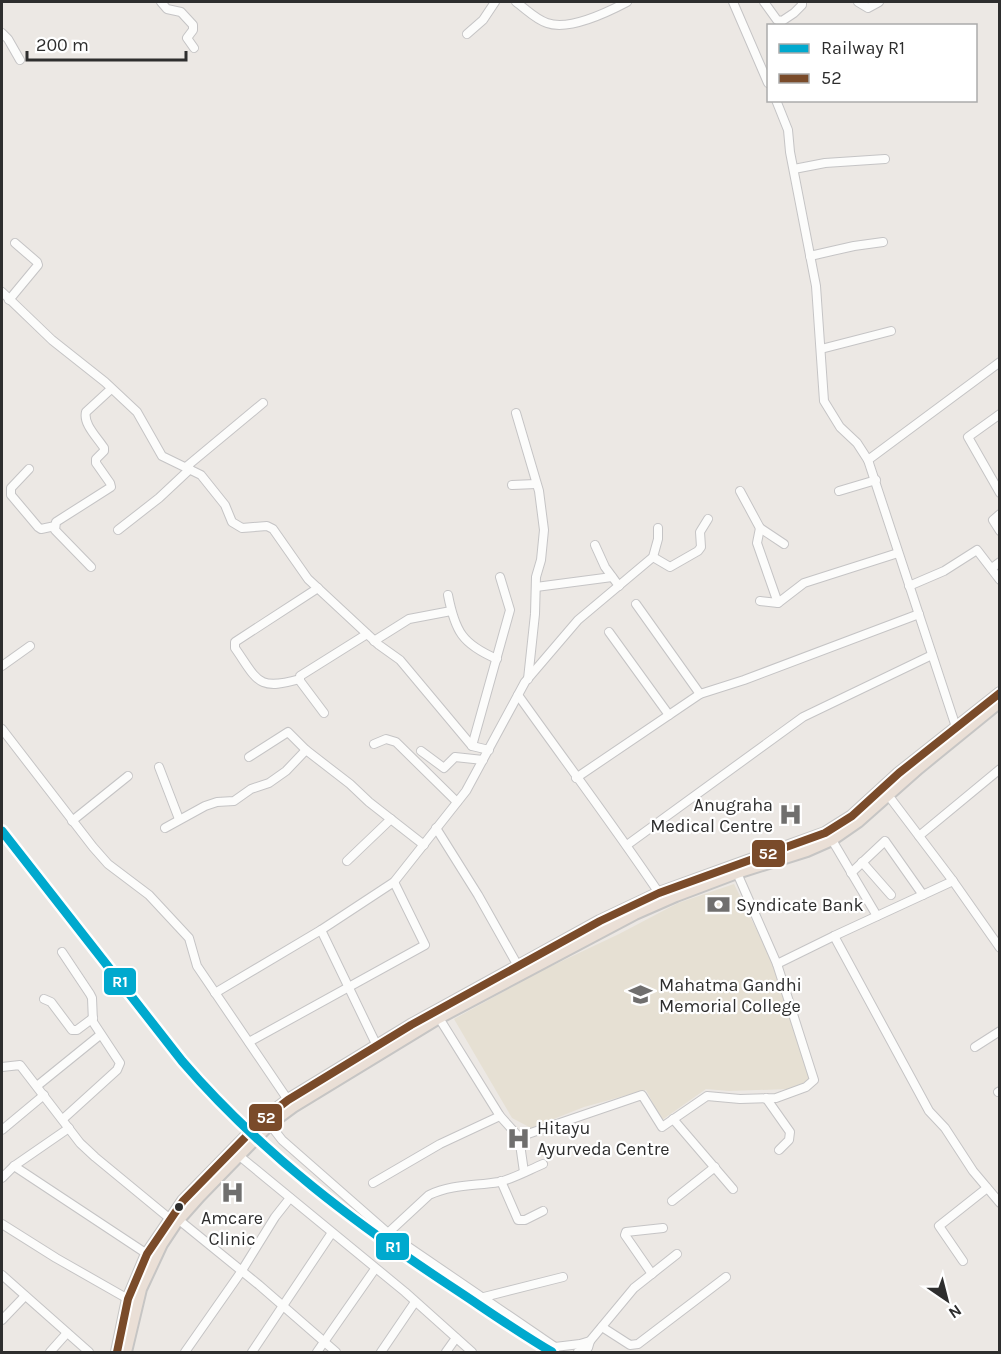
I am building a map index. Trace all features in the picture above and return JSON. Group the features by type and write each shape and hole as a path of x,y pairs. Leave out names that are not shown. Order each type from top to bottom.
{"highway":[{"path":"126,1353 147,1254 174,1219 288,1100 377,1046 518,966 546,956 652,906 832,840 858,822 888,795 902,776 956,727 999,693"},
{"path":"267,1121 294,1107 439,1018 659,893 825,833 852,816 999,702"},
{"path":"117,1353 128,1299 162,1244 174,1219"}],"street":[{"path":"161,2 167,9 181,12 193,25 193,30 187,38 194,48"},
{"path":"467,34 483,20 495,2"},
{"path":"516,2 539,19 556,25 603,15 627,2"},
{"path":"734,2 767,81"},
{"path":"764,2 777,20 782,21 794,14 802,2"},
{"path":"858,2 868,8 879,2"},
{"path":"2,33 20,60"},
{"path":"777,102 788,130 816,286 824,401 840,427 857,443 868,460 956,727"},
{"path":"794,169 825,163 885,159"},
{"path":"810,256 883,242"},
{"path":"9,300 38,265 15,243"},
{"path":"2,292 52,340 137,412 162,456 201,475 225,505 232,522 243,528 267,526 273,529 308,579 367,634 400,660 472,746 489,750"},
{"path":"821,349 891,331"},
{"path":"868,460 999,362"},
{"path":"29,470 11,488 11,495 41,529 54,526 56,522 111,487 96,463 96,459 104,448 84,416 111,389"},
{"path":"118,530 159,498 188,468 262,403"},
{"path":"516,413 542,508 544,530 536,587 528,679"},
{"path":"999,414 968,437 999,493"},
{"path":"838,491 876,480"},
{"path":"512,485 536,484"},
{"path":"740,491 760,528 784,544"},
{"path":"999,513 993,520 999,531"},
{"path":"653,557 670,567 699,551 700,532 708,519"},
{"path":"54,526 91,567"},
{"path":"215,993 321,930 394,882 466,791 528,679 578,620 653,557 658,539 658,528"},
{"path":"760,528 757,543 778,603"},
{"path":"595,545 602,562 619,586"},
{"path":"909,586 944,571 977,550 999,580"},
{"path":"760,601 778,603 804,584 898,553"},
{"path":"992,568 999,562"},
{"path":"472,746 510,610 500,577"},
{"path":"536,587 612,577"},
{"path":"300,679 274,685 257,680 235,648 235,642 318,588"},
{"path":"448,595 460,635 465,641 496,659"},
{"path":"636,604 700,694"},
{"path":"375,641 409,619 451,611"},
{"path":"576,778 700,694 744,680 918,614"},
{"path":"609,632 669,715"},
{"path":"300,679 302,674 367,634"},
{"path":"2,666 30,646"},
{"path":"627,845 803,717 933,656"},
{"path":"300,679 324,713"},
{"path":"518,695 659,893"},
{"path":"2,729 108,864 148,895 189,938 197,966 288,1100"},
{"path":"249,757 288,732 306,750 424,845"},
{"path":"374,744 386,739 396,742 457,802"},
{"path":"165,828 217,802 234,801 251,789 269,783 286,771 306,750"},
{"path":"421,751 444,768 455,757 483,760"},
{"path":"159,767 179,819"},
{"path":"919,836 999,769"},
{"path":"72,820 128,776"},
{"path":"888,795 953,881 999,948"},
{"path":"347,861 391,819"},
{"path":"436,828 478,895 518,966"},
{"path":"832,840 877,916"},
{"path":"850,873 885,842 923,895"},
{"path":"862,862 891,896"},
{"path":"519,1137 642,1095 662,1127 706,1096 740,1099 776,1098 806,1087 814,1080 777,964 737,873"},
{"path":"777,964 953,881"},
{"path":"249,1042 425,945 394,882"},
{"path":"321,930 377,1046"},
{"path":"834,936 928,1111 945,1128 973,1171 999,1203"},
{"path":"62,952 92,998 93,1018 100,1035 120,1060 120,1067 63,1119"},
{"path":"44,999 51,1002 72,1030 93,1018"},
{"path":"439,1018 500,1116 519,1137 524,1172"},
{"path":"975,1047 999,1031"},
{"path":"37,1086 100,1035"},
{"path":"2,1067 20,1065 69,1128 95,1157 259,1286 336,1353"},
{"path":"2,1130 44,1095"},
{"path":"766,1098 790,1132 789,1140 779,1150"},
{"path":"373,1183 440,1144 500,1116"},
{"path":"674,1119 733,1189"},
{"path":"267,1121 282,1140 388,1233 480,1298 555,1347 590,1341"},
{"path":"2,1178 14,1166 69,1128"},
{"path":"235,1153 415,1302 472,1353"},
{"path":"388,1233 429,1195 462,1185 501,1181 543,1164"},
{"path":"14,1166 147,1254"},
{"path":"672,1201 715,1167"},
{"path":"501,1181 518,1220 525,1220 543,1212"},
{"path":"963,1261 939,1226 987,1188"},
{"path":"185,1353 241,1272 274,1217 290,1197"},
{"path":"2,1224 128,1299"},
{"path":"652,1274 625,1234 631,1230 663,1228"},
{"path":"252,1353 331,1234"},
{"path":"578,1353 588,1348 590,1341 634,1288 677,1254"},
{"path":"317,1353 375,1269"},
{"path":"2,1275 89,1353"},
{"path":"480,1298 563,1277"},
{"path":"602,1327 630,1345 638,1344 726,1277"},
{"path":"2,1320 25,1296"},
{"path":"381,1353 415,1302"},
{"path":"50,1353 67,1333"},
{"path":"446,1353 456,1338"}],"shaded area":[{"name":"Mahatma Gandhi Memorial College","path":"734,884 776,969 811,1080 788,1089 729,1091 706,1089 662,1120 646,1090 584,1107 531,1128 512,1118 454,1019 541,971 678,903"}],"rail line":[{"name":"R1","path":"2,831 182,1061 245,1127 278,1158 348,1214 422,1267 552,1352"}],"transit line":[{"name":"52","path":"117,1352 128,1299 147,1254 183,1201 262,1120 288,1100 411,1025 600,921 659,893 825,833 852,816 899,773 1000,693"}],"place":[{"name":"Anugraha Medical Centre","path":"791,815"},
{"name":"Syndicate Bank","path":"718,905"},
{"name":"Mahatma Gandhi Memorial College","path":"641,995"},
{"name":"Hitayu Ayurveda Centre","path":"519,1138"},
{"name":"Amcare Clinic","path":"232,1192"}]}
